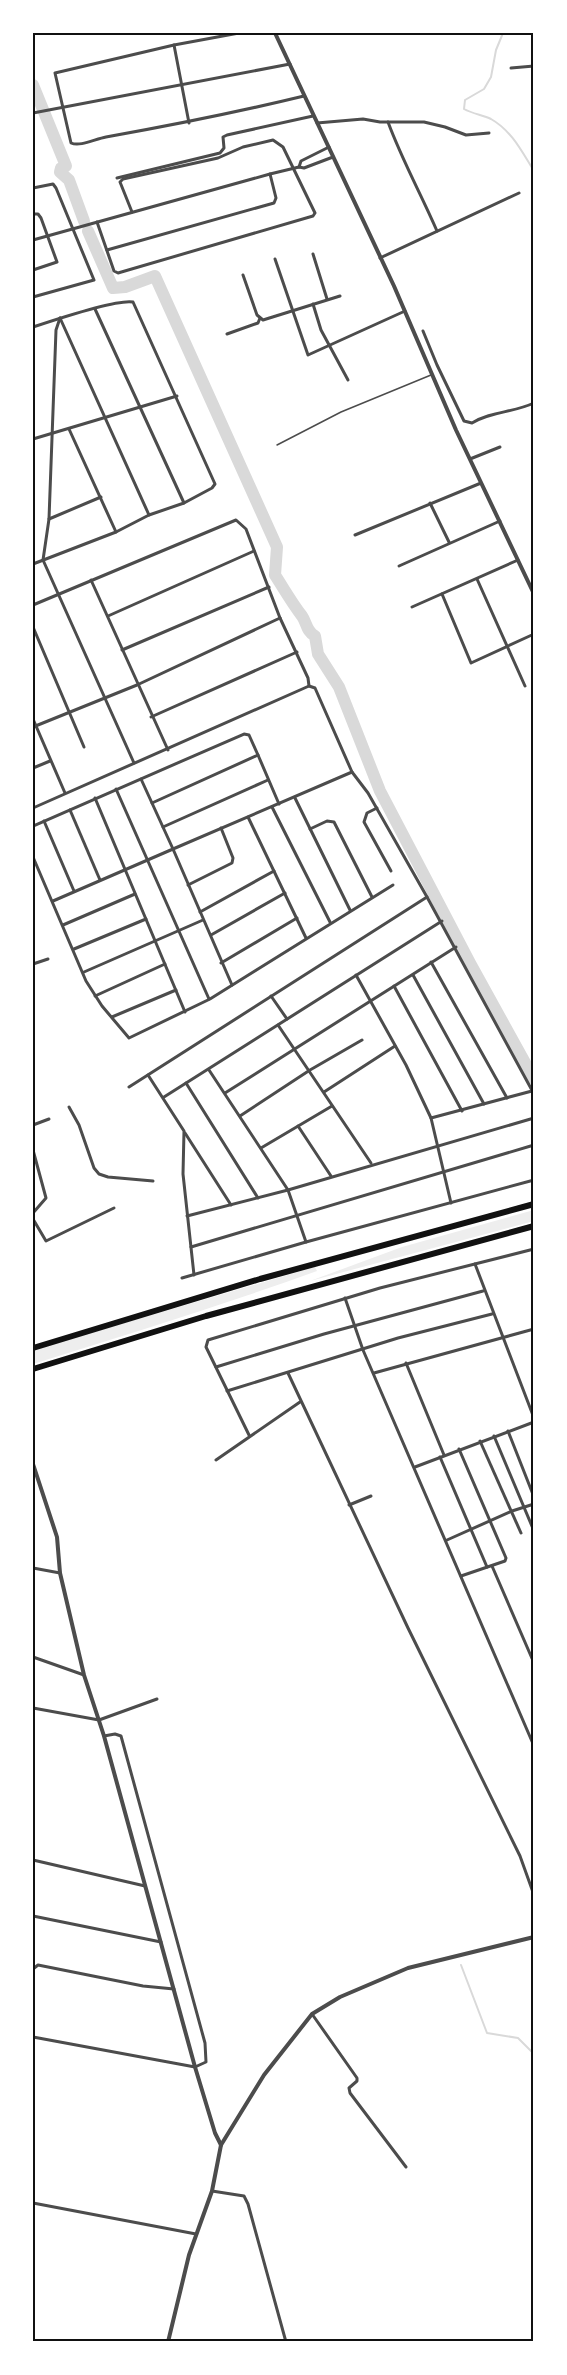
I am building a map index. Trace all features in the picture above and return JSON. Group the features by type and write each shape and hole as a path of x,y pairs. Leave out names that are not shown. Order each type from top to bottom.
{"highway":[{"path":"33,1348 260,1279 534,1204"},
{"path":"33,1369 206,1316 515,1231 534,1228"}],"street":[{"path":"239,33 174,45 55,73 70,143 189,123 304,96"},
{"path":"275,33 534,594"},
{"path":"174,45 189,123"},
{"path":"33,113 290,64"},
{"path":"511,68 534,66"},
{"path":"117,178 220,153 224,148 223,137 227,135 313,116"},
{"path":"317,123 363,119 424,122 472,136 489,133"},
{"path":"388,122 401,159 414,180 438,231"},
{"path":"33,139 33,148"},
{"path":"97,222 114,271 121,273 313,216 315,213 283,147 277,142 243,147 218,158 123,179 120,182 132,212"},
{"path":"299,167 301,161 329,147"},
{"path":"33,240 270,174 311,166 333,157"},
{"path":"107,250 274,203 276,198 270,174"},
{"path":"33,188 53,184 94,280 33,297"},
{"path":"380,258 519,193"},
{"path":"33,214 38,214 41,218 57,262 33,270"},
{"path":"313,254 327,299"},
{"path":"275,259 308,355 405,311"},
{"path":"243,275 261,319"},
{"path":"227,334 258,323 261,319 340,296"},
{"path":"33,327 130,301 137,309 215,482 212,488 184,502 149,515 116,532 33,564"},
{"path":"313,304 321,330 348,380"},
{"path":"95,309 184,502"},
{"path":"60,318 149,515"},
{"path":"60,318 56,335 49,519 43,560 134,763"},
{"path":"423,331 464,421 472,423 487,414 513,411 534,403"},
{"path":"33,439 177,396"},
{"path":"69,429 116,532"},
{"path":"470,459 500,447"},
{"path":"355,535 481,483"},
{"path":"49,519 101,497"},
{"path":"430,504 450,543"},
{"path":"33,605 232,520 239,521 255,551 280,618 309,678 309,686"},
{"path":"399,566 500,521"},
{"path":"108,616 255,551"},
{"path":"412,607 518,560"},
{"path":"477,579 525,686"},
{"path":"91,580 151,717 168,750"},
{"path":"122,650 269,587"},
{"path":"442,594 471,663 534,634"},
{"path":"35,727 137,685 280,618"},
{"path":"33,627 84,747"},
{"path":"151,717 297,652"},
{"path":"33,808 309,686 315,688 352,772 376,808 442,921 533,1092 430,1118"},
{"path":"33,719 65,793"},
{"path":"33,826 244,734 249,735 279,804"},
{"path":"152,803 258,755"},
{"path":"33,768 50,761"},
{"path":"53,901 352,772"},
{"path":"141,778 232,985"},
{"path":"163,827 268,780"},
{"path":"116,789 210,999"},
{"path":"95,798 185,1012"},
{"path":"295,798 350,910"},
{"path":"272,807 330,922"},
{"path":"376,808 367,813 364,822 391,871"},
{"path":"70,810 100,880"},
{"path":"248,817 306,938"},
{"path":"45,821 74,892"},
{"path":"310,829 327,821 333,822 372,897"},
{"path":"188,885 231,863 233,858 221,828"},
{"path":"33,857 95,996 129,1038 210,999 330,922 393,885"},
{"path":"200,912 274,871"},
{"path":"211,935 285,893"},
{"path":"63,924 135,894"},
{"path":"129,1087 428,897"},
{"path":"221,963 297,918"},
{"path":"74,949 146,919"},
{"path":"83,972 204,920"},
{"path":"164,1097 442,921"},
{"path":"225,1093 456,947"},
{"path":"33,963 48,959"},
{"path":"431,962 507,1098"},
{"path":"95,996 165,964"},
{"path":"356,975 396,1046 430,1118 452,1203"},
{"path":"412,975 484,1104"},
{"path":"394,986 462,1111"},
{"path":"112,1017 176,990"},
{"path":"271,996 287,1020"},
{"path":"278,1025 371,1164"},
{"path":"240,1116 310,1070 362,1040"},
{"path":"324,1092 396,1046"},
{"path":"209,1070 288,1190 306,1242"},
{"path":"148,1075 231,1205"},
{"path":"186,1083 258,1198"},
{"path":"261,1148 333,1106"},
{"path":"69,1107 79,1125 94,1168 99,1174 108,1177 153,1181"},
{"path":"187,1216 288,1190 534,1118"},
{"path":"33,1125 49,1119"},
{"path":"298,1126 331,1176"},
{"path":"184,1131 182,1160 194,1275"},
{"path":"191,1247 534,1145"},
{"path":"33,1150 46,1198 33,1213"},
{"path":"182,1278 534,1180"},
{"path":"33,1219 46,1241 114,1208"},
{"path":"249,1436 206,1347 208,1340 345,1298 534,1249"},
{"path":"414,1467 534,1420 483,1291 475,1264"},
{"path":"216,1367 483,1291"},
{"path":"345,1298 363,1350 534,1746"},
{"path":"227,1391 398,1338 492,1314"},
{"path":"374,1373 534,1329"},
{"path":"406,1363 486,1567"},
{"path":"288,1372 349,1505 520,1856 534,1895"},
{"path":"216,1460 300,1402"},
{"path":"508,1431 534,1497"},
{"path":"494,1436 534,1531"},
{"path":"480,1441 521,1533"},
{"path":"459,1449 506,1558 505,1561 461,1576"},
{"path":"33,1464 57,1537 60,1572 84,1675 104,1736 195,2067 215,2133 222,2145"},
{"path":"349,1505 371,1496"},
{"path":"447,1540 512,1511 534,1504"},
{"path":"492,1566 534,1663"},
{"path":"33,1568 60,1572"},
{"path":"534,1576 534,1583"},
{"path":"33,1657 84,1675"},
{"path":"33,1708 99,1720 157,1699"},
{"path":"33,2037 195,2067 206,2062 207,2059 205,2043 121,1736 115,1734 104,1736"},
{"path":"33,1860 145,1886"},
{"path":"33,1916 161,1942"},
{"path":"168,2342 196,2234 212,2191 222,2145 264,2074 312,2014 340,1997 408,1968 534,1937"},
{"path":"33,1969 38,1965 151,1987 174,1989"},
{"path":"312,2014 357,2078 357,2081 349,2088 350,2092 406,2167"},
{"path":"212,2191 244,2196 248,2204 286,2342"},
{"path":"33,2203 196,2234"}],"lane":[{"path":"276,445 341,412 432,375"}],"shaded area":[{"path":"534,1210 534,1221 310,1281 402,1247"},
{"path":"315,1267 317,1271 282,1284 33,1364 33,1350"}],"waterway":[{"path":"503,33 496,50 491,77 484,89 465,100 464,109 491,119 505,130 516,142 534,171"},
{"path":"33,85 66,166 61,168 60,172 69,180 84,221"},
{"path":"88,231 113,288 125,287 155,276 277,547 275,575 308,629 315,636 318,654 339,687 380,791 534,1079"},
{"path":"461,1965 487,2033 518,2038 534,2054"}]}
